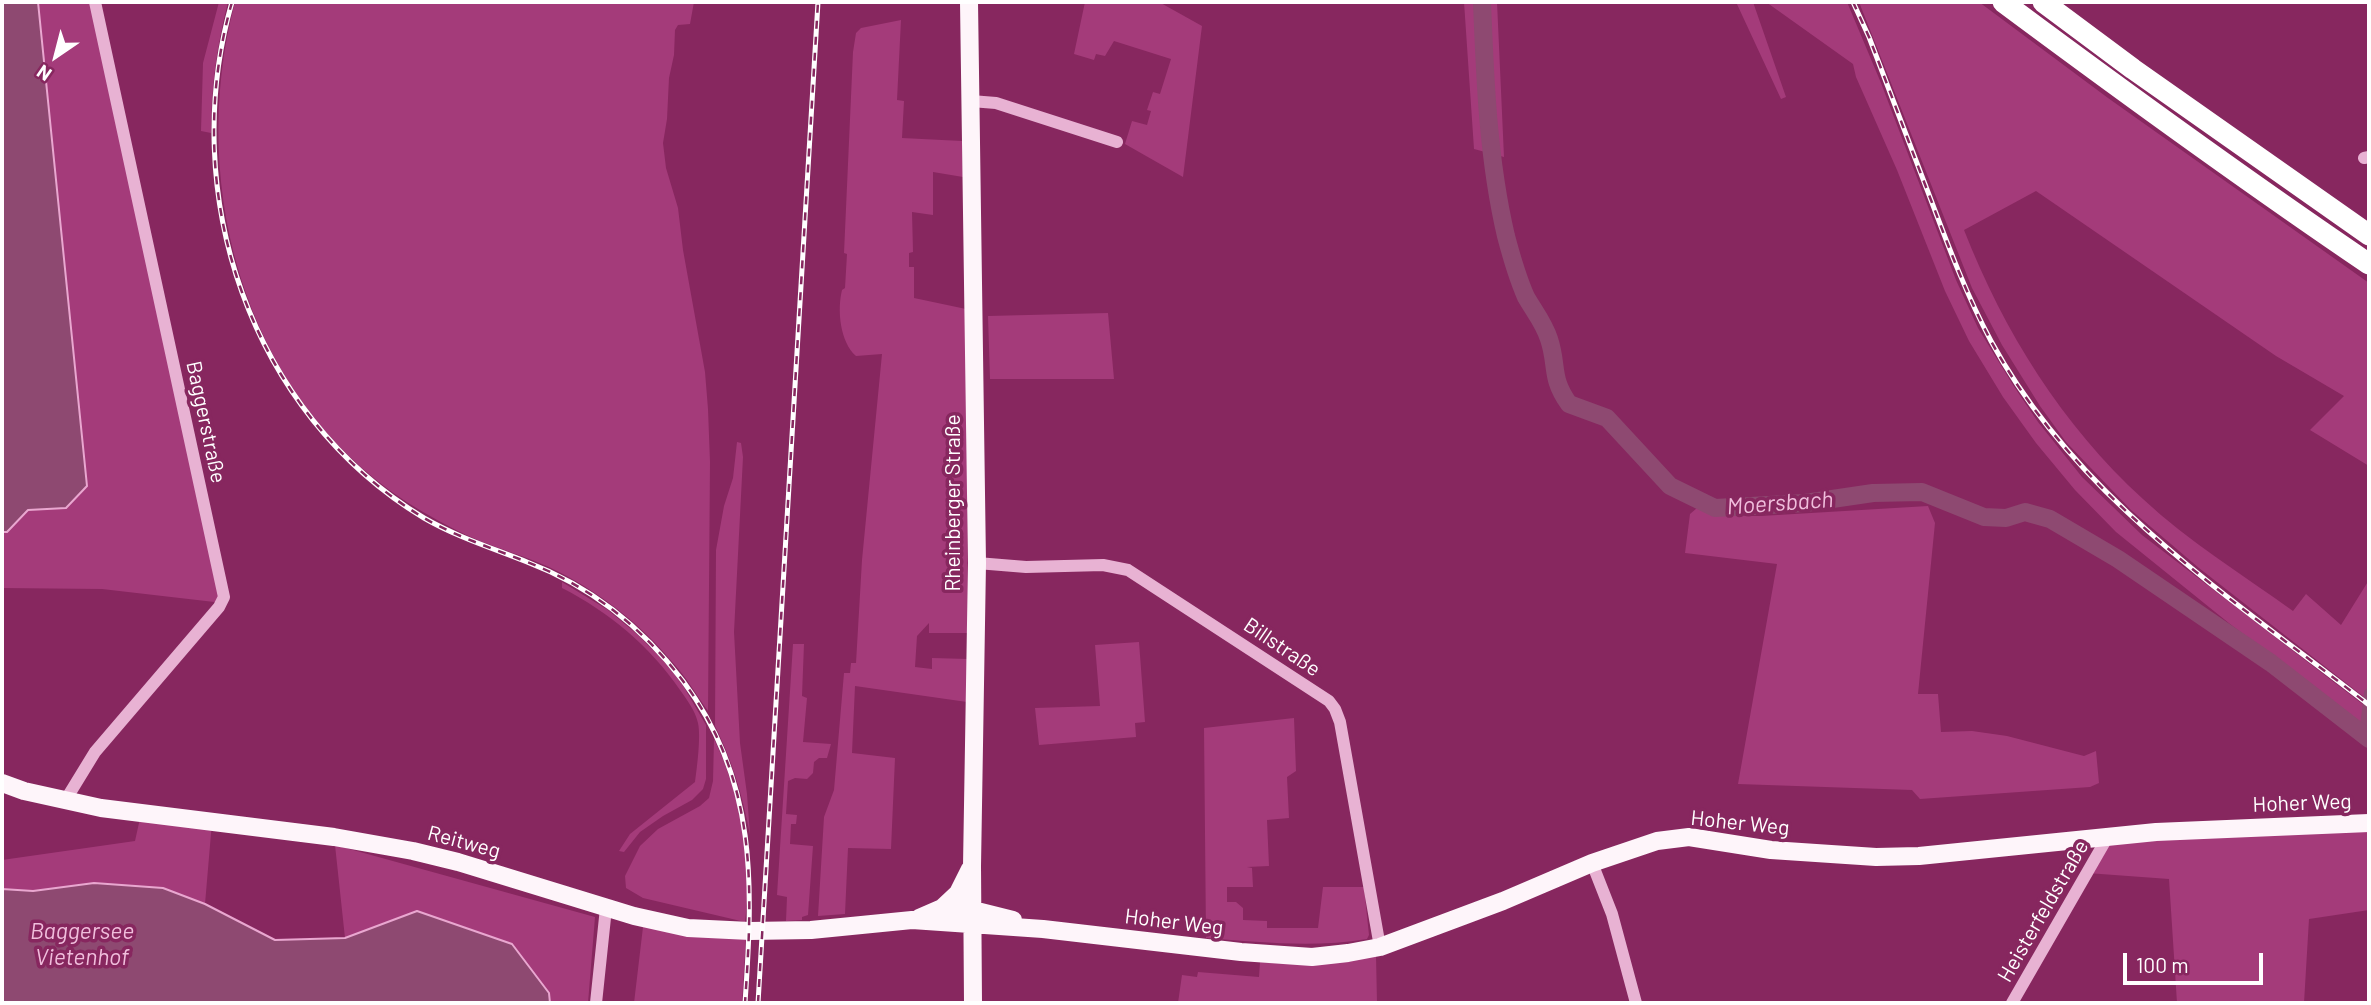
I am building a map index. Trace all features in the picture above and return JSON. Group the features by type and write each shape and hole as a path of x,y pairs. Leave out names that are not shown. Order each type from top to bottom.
{"highway":[{"path":"2003,2 2138,102 2369,264"},
{"path":"2043,2 2369,236"}],"main road":[{"name":"Rheinberger Straße","path":"969,2 978,563 972,866 973,1003"},
{"name":"Reitweg","path":"2,783 65,801 141,814 372,843 458,862 660,922 719,931 811,930 912,920 973,918"},
{"name":"Hoher Weg","path":"973,918 1241,953 1293,957 1330,956 1380,947 1492,905 1592,863 1657,841 1689,837 1771,850 1876,858 2156,832 2369,823"},
{"path":"942,908 958,893 972,866"},
{"name":"Reitweg","path":"912,920 942,908 973,918"}],"street":[{"name":"Baggerstraße","path":"65,801 95,752 225,597 96,2"},
{"path":"971,101 996,103 1117,142"},
{"name":"Billstraße","path":"978,563 1026,566 1103,565 1128,570 1329,701 1340,722 1380,947"},
{"name":"Heisterfeldstraße","path":"2012,1003 2107,838"},
{"path":"1592,863 1612,914 1636,1003"},
{"path":"596,1003 606,908"}],"shaded area":[{"path":"38,2 91,2 223,603 102,589 2,588 2,532 7,532 28,510 66,508 87,486"},
{"path":"219,2 228,2 215,67 211,133 201,131 203,63"},
{"path":"235,2 694,2 690,24 678,25 675,30 663,143 666,168 678,208 705,372 708,409 708,711 661,649 632,621 601,597 549,567 473,538 423,512 363,469 313,416 273,355 245,289 226,219 219,147 222,74"},
{"path":"1085,2 1159,2 1202,26 1183,177 1125,144 1132,121 1147,125 1151,111 1147,110 1153,92 1160,94 1171,59 1114,41 1105,56 1096,54 1094,60 1074,54"},
{"path":"1464,2 1497,2 1504,157 1474,149"},
{"path":"1736,2 1753,2 1786,97 1781,99"},
{"path":"1766,2 1847,2 1956,280 1978,328 2038,422 2082,477 2142,535 2369,709 2369,730 2230,624 2116,532 2075,490 2036,443 2003,397 1969,341 1945,291 1897,170 1856,77 1853,64"},
{"path":"1859,2 1979,2 2108,98 2369,283 2369,466 2310,430 2344,396 2276,356 2036,191 1964,230 1997,305 2038,375 2086,440 2160,514 2293,611 2306,594 2341,625 2369,580 2369,701 2199,568 2131,510 2066,442 2002,345 1972,288"},
{"path":"901,20 897,100 904,101 902,138 962,141 963,177 933,172 933,215 912,212 913,252 909,253 909,267 914,267 914,298 966,309 968,633 929,633 929,623 917,636 915,667 932,669 932,658 968,659 967,702 855,686 852,753 895,758 891,849 848,848 845,914 818,916 824,817 834,790 844,673 850,673 851,663 856,663 862,560 882,354 856,356 846,343 840,316 847,254 844,253 853,52 856,33 861,28"},
{"path":"1108,313 1114,379 990,379 988,316"},
{"path":"737,442 741,443 743,457 734,632 740,743 750,835 736,779 715,726 716,550 724,506 733,478"},
{"path":"1928,506 1935,523 1918,694 1938,694 1941,732 1972,731 2007,736 2084,756 2096,751 2099,783 2090,787 1920,799 1912,790 1738,784 1777,564 1685,553 1690,514 1697,508 1725,516 1761,516"},
{"path":"562,582 608,610 638,635 682,684 706,725 706,779 703,789 692,800 640,832 624,852 619,851 630,834 695,782 698,723 693,709 656,659 612,619 562,588"},
{"path":"1139,642 1145,722 1135,723 1136,737 1039,745 1035,708 1100,706 1095,645"},
{"path":"793,644 804,644 802,696 807,698 803,742 831,744 827,758 819,758 814,762 813,773 807,779 795,778 788,781 786,814 797,815 796,824 791,824 790,844 813,846 808,915 802,917 802,920 786,921 787,897 777,895"},
{"path":"1294,718 1296,771 1287,777 1289,818 1267,820 1269,866 1247,867 1252,868 1253,887 1227,887 1227,902 1236,902 1243,908 1243,920 1267,921 1267,928 1318,928 1323,887 1364,887 1369,935 1367,939 1347,942 1307,944 1206,938 1204,728"},
{"path":"714,739 731,782 743,828 748,875 745,922 643,898 626,888 625,876 640,846 658,829 700,806 709,798 713,781"},
{"path":"141,814 212,822 205,904 163,888 94,883 33,891 2,889 2,860 135,841"},
{"path":"2369,823 2369,910 2309,919 2304,1003 2177,1003 2169,879 2087,873 2107,838"},
{"path":"335,845 595,917 588,1003 550,1003 549,993 417,911 345,938"},
{"path":"643,927 746,937 742,1003 634,1003"},
{"path":"1376,955 1377,1003 1178,1003 1182,975 1197,977 1198,972 1259,977 1260,962 1318,964"}],"water":[{"path":"2,2 38,2 87,486 66,508 28,510 7,532 2,532"},
{"name":"Baggersee Vietenhof","path":"94,883 163,888 205,904 275,940 345,938 417,911 512,944 549,993 550,1003 2,1003 2,889 33,891"}],"waterway":[{"name":"Moersbach","path":"1482,2 1491,149 1506,236 1523,290 1547,333 1559,387 1569,404 1607,418 1670,486 1715,508 1805,503 1873,493 1922,492 1984,517 2006,518 2025,512 2050,519 2118,559 2271,663 2369,739"},
{"path":"2364,735 2369,693"}],"railway":[{"path":"232,2 217,75 214,149 223,222 242,293 272,359 313,420 364,474 436,525 550,572 593,596 633,626 683,681 708,719 738,796 749,876 745,1003"},
{"path":"758,1003 818,2"},
{"path":"1853,2 1966,289 1991,341 2026,398 2067,450 2112,498 2160,542 2369,705"}]}
